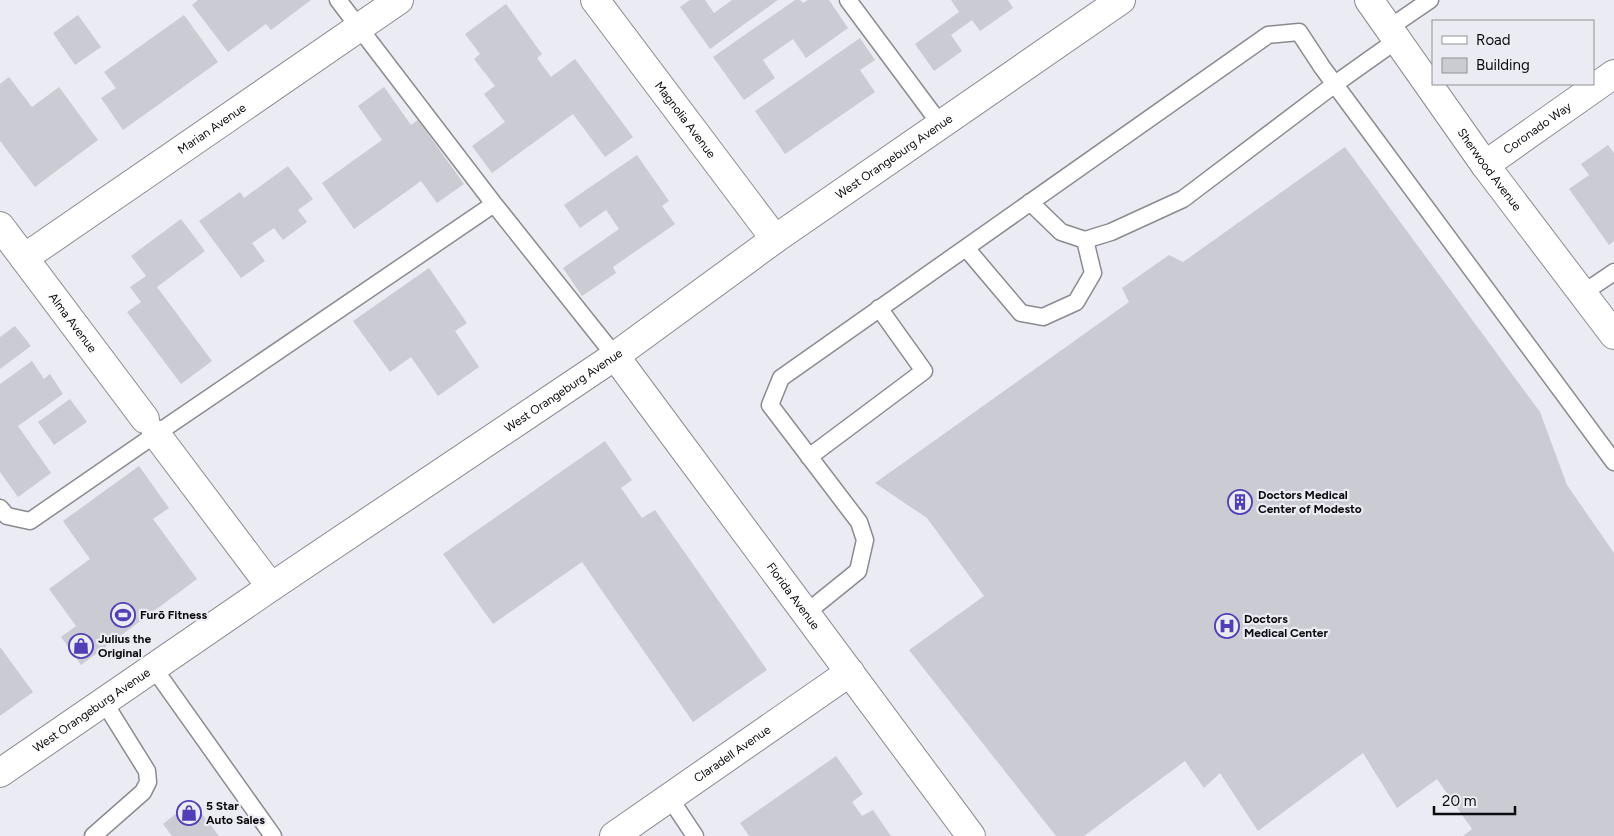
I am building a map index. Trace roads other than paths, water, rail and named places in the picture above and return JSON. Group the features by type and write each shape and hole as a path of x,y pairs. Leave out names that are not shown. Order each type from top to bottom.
{"street":[{"name":"Marian Avenue","path":"24,258 399,0"},
{"name":"Magnolia Avenue","path":"595,0 775,239"},
{"name":"Sherwood Avenue","path":"1369,0 1485,165 1614,335"},
{"name":"West Orangeburg Avenue","path":"0,773 153,667 615,356 775,239 940,125 1109,3"},
{"name":"Coronado Way","path":"1485,165 1614,74"},
{"name":"Alma Avenue","path":"0,226 271,587"},
{"name":"Florida Avenue","path":"615,356 972,836"},
{"name":"Claradell Avenue","path":"614,836 850,672"}],"lane":[{"path":"338,0 494,204 615,356"},
{"path":"848,0 940,125"},
{"path":"1030,202 1062,232 1085,240 1111,232 1183,199 1335,84 1430,0"},
{"path":"806,613 858,571 866,540 859,522 770,405 780,378 1268,35 1299,32 1335,84 1614,462"},
{"path":"0,508 7,516 30,521 150,427 494,204"},
{"path":"966,248 1021,313 1043,317 1076,302 1093,273 1085,240"},
{"path":"1583,293 1614,272"},
{"path":"809,457 924,371 879,308"},
{"path":"153,667 273,836"},
{"path":"92,836 144,792 148,782 147,771 104,702"},
{"path":"670,797 695,836"}],"place":[{"name":"Doctors Medical Center of Modesto","path":"1240,502"},
{"name":"Furō Fitness","path":"123,615"},
{"name":"Doctors Medical Center","path":"1227,626"},
{"name":"Julius the Original","path":"81,646"},
{"name":"5 Star Auto Sales","path":"189,813"}]}
